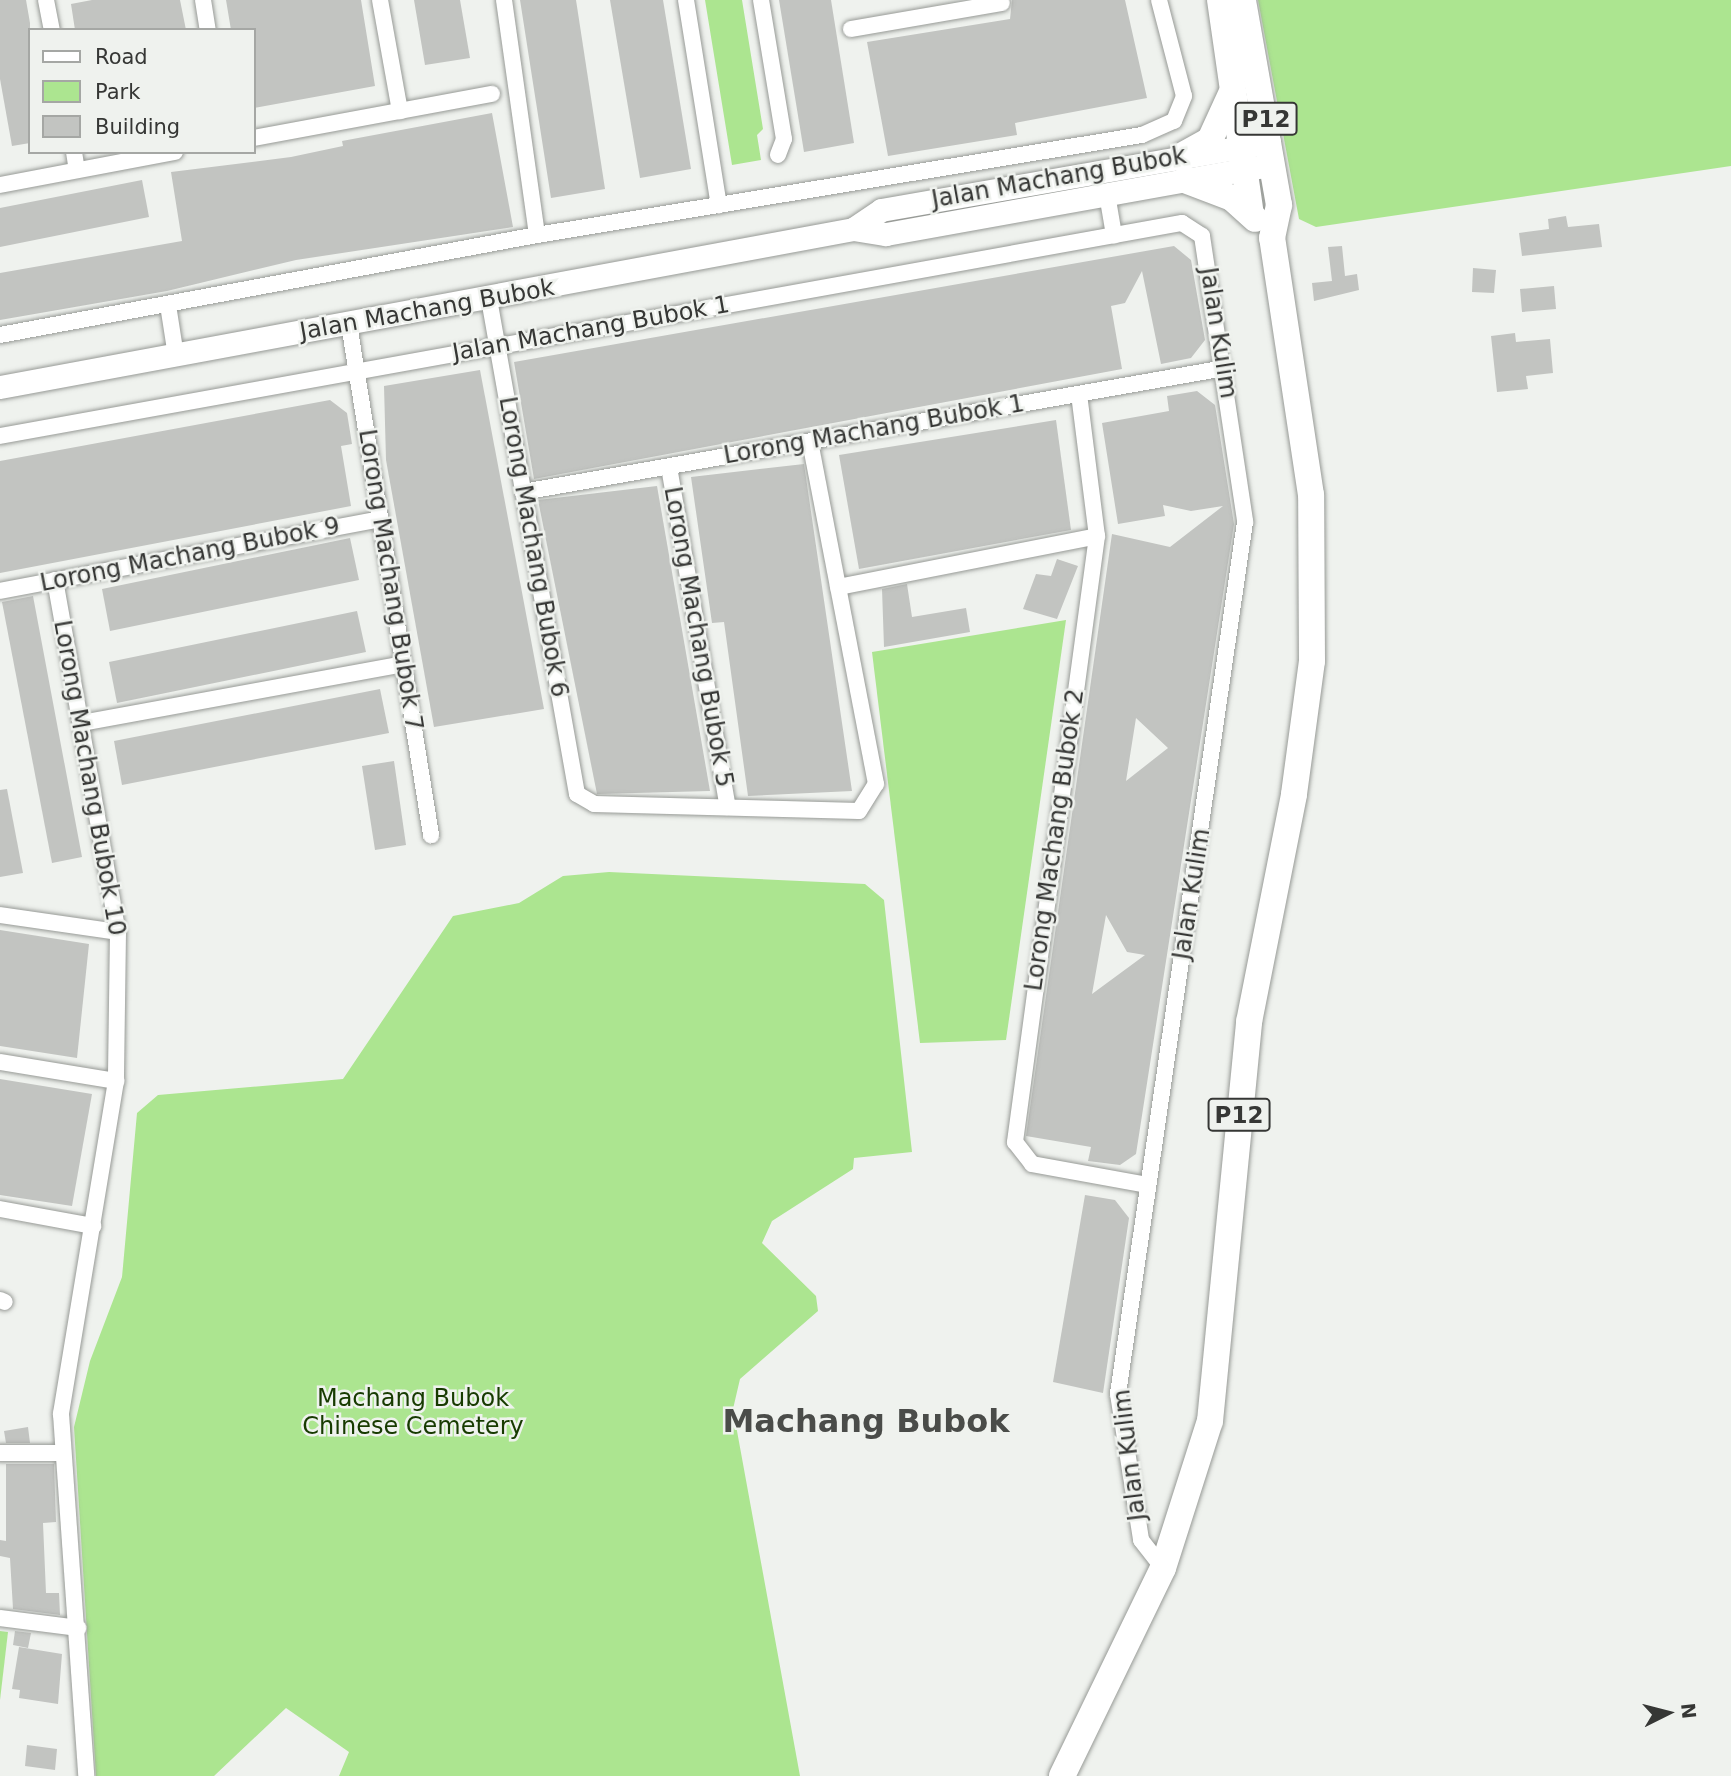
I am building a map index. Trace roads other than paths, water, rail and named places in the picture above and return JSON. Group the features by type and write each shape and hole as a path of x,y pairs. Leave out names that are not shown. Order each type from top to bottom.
{"main road":[{"name":"P12","path":"1220,0 1251,214"},
{"name":"Jalan Kulim","path":"1062,1776 1163,1568 1195,1482 1217,1388 1249,1022 1294,794 1312,661 1311,495 1272,238 1279,205 1243,0"},
{"path":"1232,87 1210,140 1183,168 1232,198 1251,214 1272,238"},
{"name":"Jalan Machang Bubok","path":"853,229 881,211 1271,154"},
{"name":"Jalan Machang Bubok","path":"0,387 489,299 853,229 886,234 1107,194 1183,168"}],"street":[{"path":"46,0 52,28"},
{"path":"203,0 208,28"},
{"path":"380,0 400,111"},
{"path":"504,0 537,235"},
{"path":"685,0 719,205"},
{"path":"761,0 785,139 778,155"},
{"path":"920,0 923,17"},
{"path":"0,335 537,235 1142,135 1174,121 1184,96 1159,0"},
{"path":"851,29 1002,4"},
{"path":"256,138 492,94"},
{"path":"74,154 77,170"},
{"path":"0,185 164,154"},
{"path":"876,179 886,234"},
{"path":"1107,194 1114,235"},
{"name":"Jalan Machang Bubok 1","path":"0,436 1182,223"},
{"name":"Jalan Kulim","path":"1163,1568 1141,1540 1118,1394 1245,522 1225,368 1202,236 1182,223"},
{"name":"Lorong Machang Bubok 6","path":"489,299 577,794 594,804 728,807"},
{"path":"168,305 176,356"},
{"name":"Lorong Machang Bubok 7","path":"349,324 431,835"},
{"name":"Lorong Machang Bubok 1","path":"523,492 1225,368"},
{"name":"Lorong Machang Bubok 2","path":"1079,394 1097,536 1015,1142 1032,1164 1147,1185"},
{"path":"728,807 859,811 876,784 810,442"},
{"name":"Lorong Machang Bubok 5","path":"669,467 728,807"},
{"name":"Lorong Machang Bubok 9","path":"0,591 380,519"},
{"path":"838,587 1097,536"},
{"name":"Lorong Machang Bubok 10","path":"55,580 118,932 116,1081 61,1414 78,1628 86,1776"},
{"path":"82,723 404,664"},
{"path":"0,915 118,932"},
{"path":"0,1062 116,1081"},
{"path":"0,1209 93,1226"},
{"path":"0,1453 63,1453"},
{"path":"0,1618 78,1628"}],"district":[{"name":"Machang Bubok","path":"866,1421"}],"park label":[{"name":"Machang Bubok Chinese Cemetery","path":"413,1413"}]}
